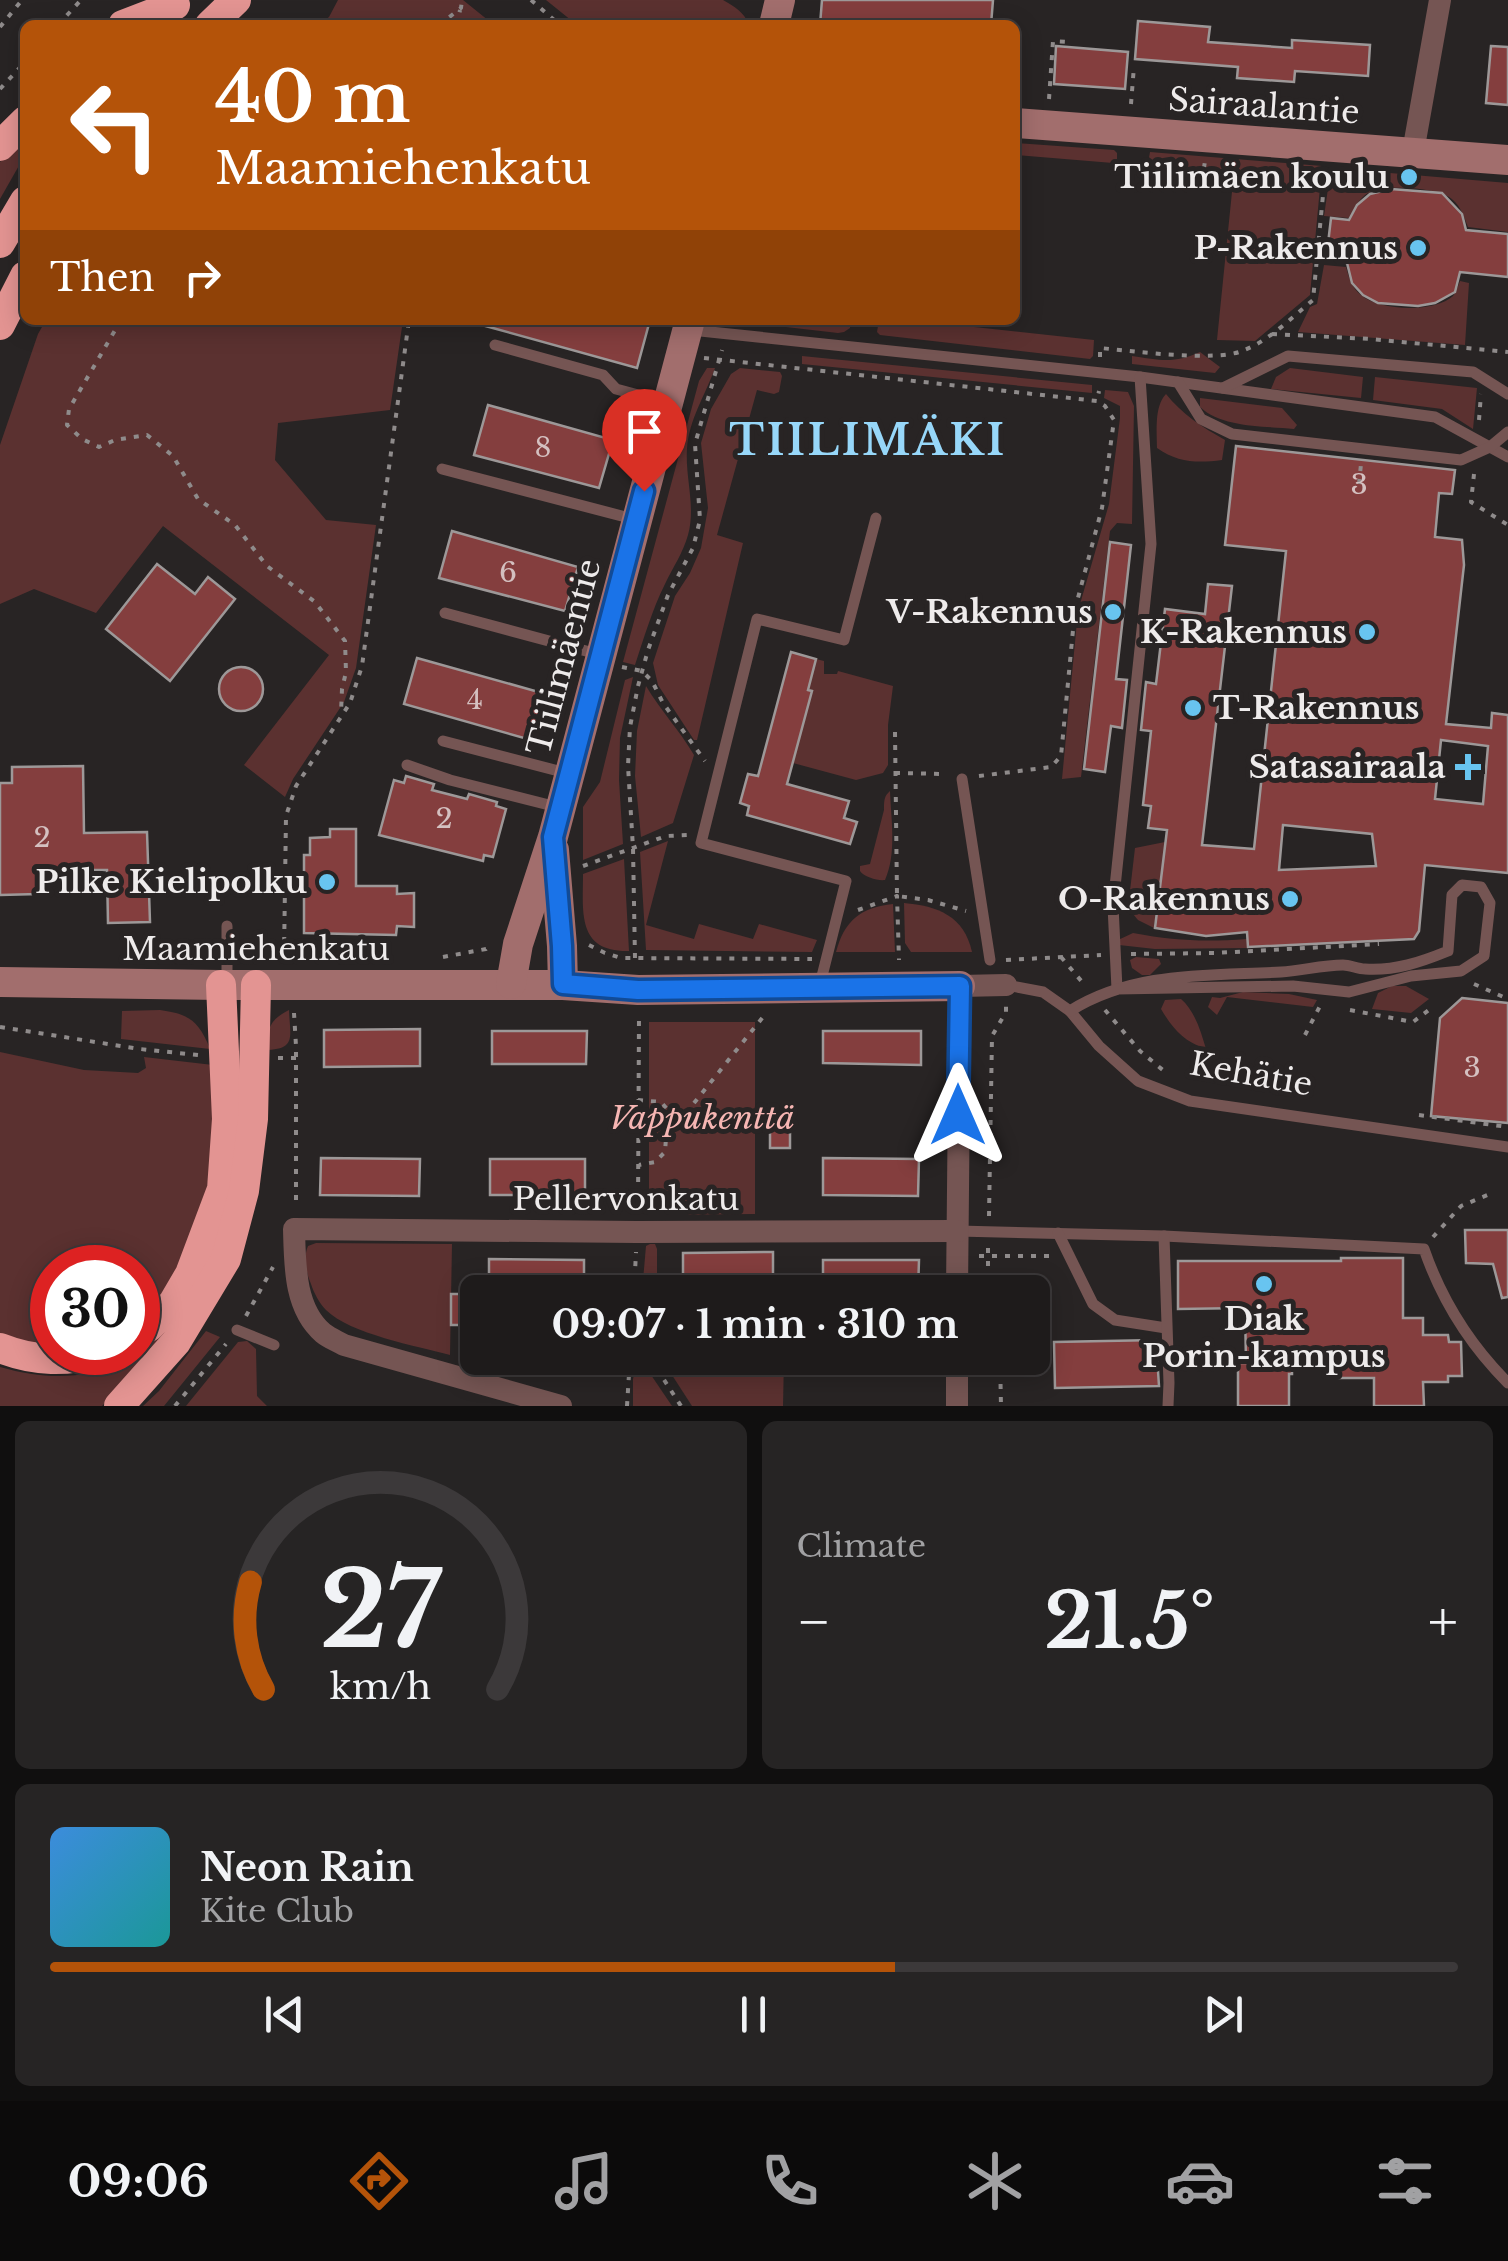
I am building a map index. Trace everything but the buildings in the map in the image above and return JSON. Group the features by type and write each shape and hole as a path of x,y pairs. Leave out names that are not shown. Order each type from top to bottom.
{"highway":[{"path":"215,20 236,0"},
{"path":"138,20 171,10"},
{"path":"0,146 20,127"},
{"path":"0,243 20,209"},
{"path":"0,326 20,286"},
{"path":"160,1316 190,1274 222,1189 227,1118 224,1056 234,985"},
{"path":"119,1406 176,1342 226,1259 244,1191 255,1059 234,985"},
{"path":"0,1348 30,1357"}],"street":[{"path":"1412,152 1440,0"},
{"name":"Sairaalantie","path":"1020,123 1508,160"},
{"name":"Tiilimäentie","path":"511,984 518,944 570,774 612,661 637,520 688,325"},
{"name":"Tiilimäentie","path":"557,823 563,984"},
{"name":"Maamiehenkatu","path":"0,982 563,984"},
{"path":"563,984 638,990 960,986 957,1275"},
{"name":"Kehätie","path":"960,986 1006,985"},
{"path":"294,1229 295,1274 300,1295 313,1322 324,1334 344,1344 561,1406"},
{"name":"Pellervonkatu","path":"294,1229 958,1231"},
{"path":"956,1406 957,1375"}],"lane":[{"path":"688,325 1140,377 1436,417 1508,457"},
{"path":"494,345 603,376 616,389 668,404"},
{"path":"1223,388 1288,356 1473,372 1508,394"},
{"path":"1117,988 1113,906 1151,544 1140,377"},
{"path":"1178,382 1202,419 1232,434 1461,460 1508,432"},
{"path":"442,469 637,520"},
{"path":"818,988 846,881 701,843 758,618 844,640 876,518"},
{"path":"445,613 612,661"},
{"path":"443,741 570,774"},
{"path":"407,765 557,823"},
{"path":"962,778 990,960"},
{"path":"1070,1010 1094,996 1117,988 1152,979 1304,971 1344,965 1365,969 1414,966 1448,952 1452,895 1462,885 1481,887 1490,903 1484,956 1461,971 1411,976 1349,992 1294,986 1117,988"},
{"path":"227,926 234,985"},
{"path":"1365,969 1367,988"},
{"name":"Kehätie","path":"1006,985 1042,992 1070,1010 1099,1046 1138,1081 1190,1101 1508,1147"},
{"path":"958,1231 1424,1249 1454,1318 1508,1382"},
{"path":"1058,1233 1093,1304 1115,1320 1166,1328"},
{"path":"1164,1236 1168,1406"},
{"path":"237,1330 274,1345"}],"path":[{"path":"0,27 22,0"},
{"path":"63,20 81,0"},
{"path":"458,20 462,0"},
{"path":"531,0 554,20"},
{"path":"445,20 461,8"},
{"path":"1049,108 1053,41 1070,42"},
{"path":"1130,114 1134,66"},
{"path":"0,90 20,68"},
{"path":"1202,181 1206,152"},
{"path":"1097,401 1100,348 1218,356 1242,352 1272,334 1313,300 1326,159"},
{"path":"118,325 69,410 68,425 82,439 99,447 147,434 173,456 198,500 235,525 267,566 316,602 344,641 346,672 341,718"},
{"path":"284,956 286,816 296,786 350,702 362,666 409,325"},
{"path":"635,958 630,728 642,671 668,595 693,548 700,520 695,444 726,332"},
{"path":"1272,334 1508,352"},
{"path":"720,360 1097,401 1114,420 1102,508 1075,608 1061,756 1051,768 962,778 940,772 896,773"},
{"path":"612,661 642,671 652,681 688,740 718,776"},
{"path":"894,732 899,960"},
{"path":"579,868 666,836 703,834"},
{"path":"838,916 897,896 928,900 982,916"},
{"path":"988,1275 992,1036 1006,1012 1005,960 1378,944"},
{"path":"1061,957 1140,1051 1176,1077"},
{"path":"1469,982 1508,998"},
{"path":"1306,1035 1321,1005"},
{"path":"175,1406 237,1330 294,1229 294,1006"},
{"path":"1348,1010 1414,1022 1434,1006"},
{"path":"635,1275 639,1010"},
{"path":"668,1131 763,1017"},
{"path":"0,1027 140,1049 224,1056"},
{"path":"255,1059 296,1058"},
{"path":"638,1100 661,1102 668,1110 665,1152 654,1162 638,1165"},
{"path":"1411,1114 1508,1127"},
{"path":"1424,1249 1460,1206 1490,1194"},
{"path":"958,1256 1069,1256"},
{"path":"627,1406 629,1375"},
{"path":"661,1375 681,1406"},
{"path":"1000,1375 1000,1406"}],"green space":[{"path":"338,0 463,0 488,20 325,20"},
{"path":"546,0 723,0 746,20 571,20"},
{"path":"20,141 20,164 0,199 0,162"},
{"path":"1020,143 1114,150 1117,159 1113,163 1020,155"},
{"path":"1150,152 1322,166 1310,295 1255,341 1217,340 1233,182 1146,174"},
{"path":"1331,168 1508,183 1508,232 1468,227 1453,200 1436,192 1411,188 1368,193 1349,218 1324,216"},
{"path":"1324,265 1346,267 1361,295 1393,307 1434,305 1453,296 1460,281 1469,283 1465,345 1298,332 1310,307 1317,304"},
{"path":"43,325 402,325 390,410 278,423 275,460 326,520 376,525 356,668 344,702 285,797 244,765 329,655 163,526 96,613 34,589 0,604 0,445"},
{"path":"769,325 850,325 838,333"},
{"path":"878,325 956,325 1094,340 1093,356 1090,359 877,332"},
{"path":"1200,352 1220,367 1215,373 1132,364 1132,356 1174,360"},
{"path":"802,356 1092,385 1092,393 802,364"},
{"path":"707,368 715,368 688,438 688,535 656,604 635,665 623,662 699,381"},
{"path":"740,368 780,372 782,376 779,392 757,390 717,535 743,543 694,740 658,685 653,663 675,596 701,548 708,508 701,443 711,409 731,374"},
{"path":"1290,368 1363,377 1361,398 1271,389 1276,377"},
{"path":"1375,377 1477,388 1473,429 1442,409 1373,400"},
{"path":"1105,390 1128,392 1134,406 1132,524 1117,523 1110,531 1081,777 1062,779 1078,611 1109,504 1120,418 1120,406 1104,398"},
{"path":"1166,394 1193,420 1225,440 1222,460 1188,461 1157,448 1158,412"},
{"path":"1200,398 1282,408 1297,425 1294,429 1220,419 1200,407"},
{"path":"816,659 824,661 824,674 838,671 893,686 888,765 883,773 856,780 793,763 812,692 808,690"},
{"path":"633,677 620,738 623,844 583,860 583,807 600,782 625,680"},
{"path":"646,686 694,755 673,823 641,837 635,776 637,731"},
{"path":"890,791 891,859 885,880 879,880 862,873 860,866 870,864"},
{"path":"668,841 646,925 694,939 699,924 753,939 759,924 817,940 812,952 646,950 640,852"},
{"path":"1165,842 1154,928 1138,920 1128,908 1135,848"},
{"path":"624,859 629,951 612,950 592,937 586,928 583,903 583,874"},
{"path":"904,903 948,915 963,930 972,952 911,952 905,943"},
{"path":"893,904 895,952 836,952 855,917 872,908"},
{"path":"1133,933 1190,940 1247,939 1248,948 1155,949 1119,945 1116,941"},
{"path":"1159,959 1161,964 1150,975 1142,975 1132,968 1130,960"},
{"path":"1392,986 1406,986 1429,999 1411,1013 1372,1009 1378,993"},
{"path":"1243,992 1317,1000 1313,1007 1227,997 1217,1015 1208,1007 1212,997"},
{"path":"1181,999 1194,1016 1206,1049 1179,1034 1161,1009 1165,1000"},
{"path":"160,1010 192,1020 210,1049 121,1039 122,1011"},
{"path":"289,1010 287,1044 264,1050 270,1026"},
{"name":"Vappukenttä","path":"649,1022 755,1022 755,1214 649,1215"},
{"path":"0,1052 84,1070 138,1073 146,1068 144,1057 213,1065 214,1148 201,1220 180,1274 160,1296 160,1245 30,1245 30,1344 0,1336"},
{"path":"452,1244 450,1355 367,1332 326,1310 314,1291 306,1265 308,1246"},
{"path":"655,1244 657,1249 657,1275 643,1275 646,1246"},
{"path":"176,1319 160,1344 160,1335"},
{"path":"206,1331 220,1337 164,1406 143,1406 159,1391"},
{"path":"247,1341 256,1349 257,1396 267,1406 186,1406 238,1342"},
{"path":"0,1367 50,1376 134,1375 102,1406 0,1406"},
{"path":"634,1375 651,1375 672,1406 633,1406"},
{"path":"672,1375 784,1375 783,1406 692,1406"}],"place":[{"name":"Tiilimäen koulu","path":"1409,177"},
{"name":"P-Rakennus","path":"1418,248"},
{"name":"V-Rakennus","path":"1113,612"},
{"name":"K-Rakennus","path":"1367,632"},
{"name":"T-Rakennus","path":"1193,708"},
{"name":"Satasairaala","path":"1468,767"},
{"name":"Pilke Kielipolku","path":"327,882"},
{"name":"O-Rakennus","path":"1290,899"},
{"name":"Diak Porin-kampus","path":"1264,1284"}],"district":[{"name":"TIILIMÄKI","path":"868,440"}],"route":[{"path":"644,491 553,837 563,984 638,990 960,986 958,1115"}]}
